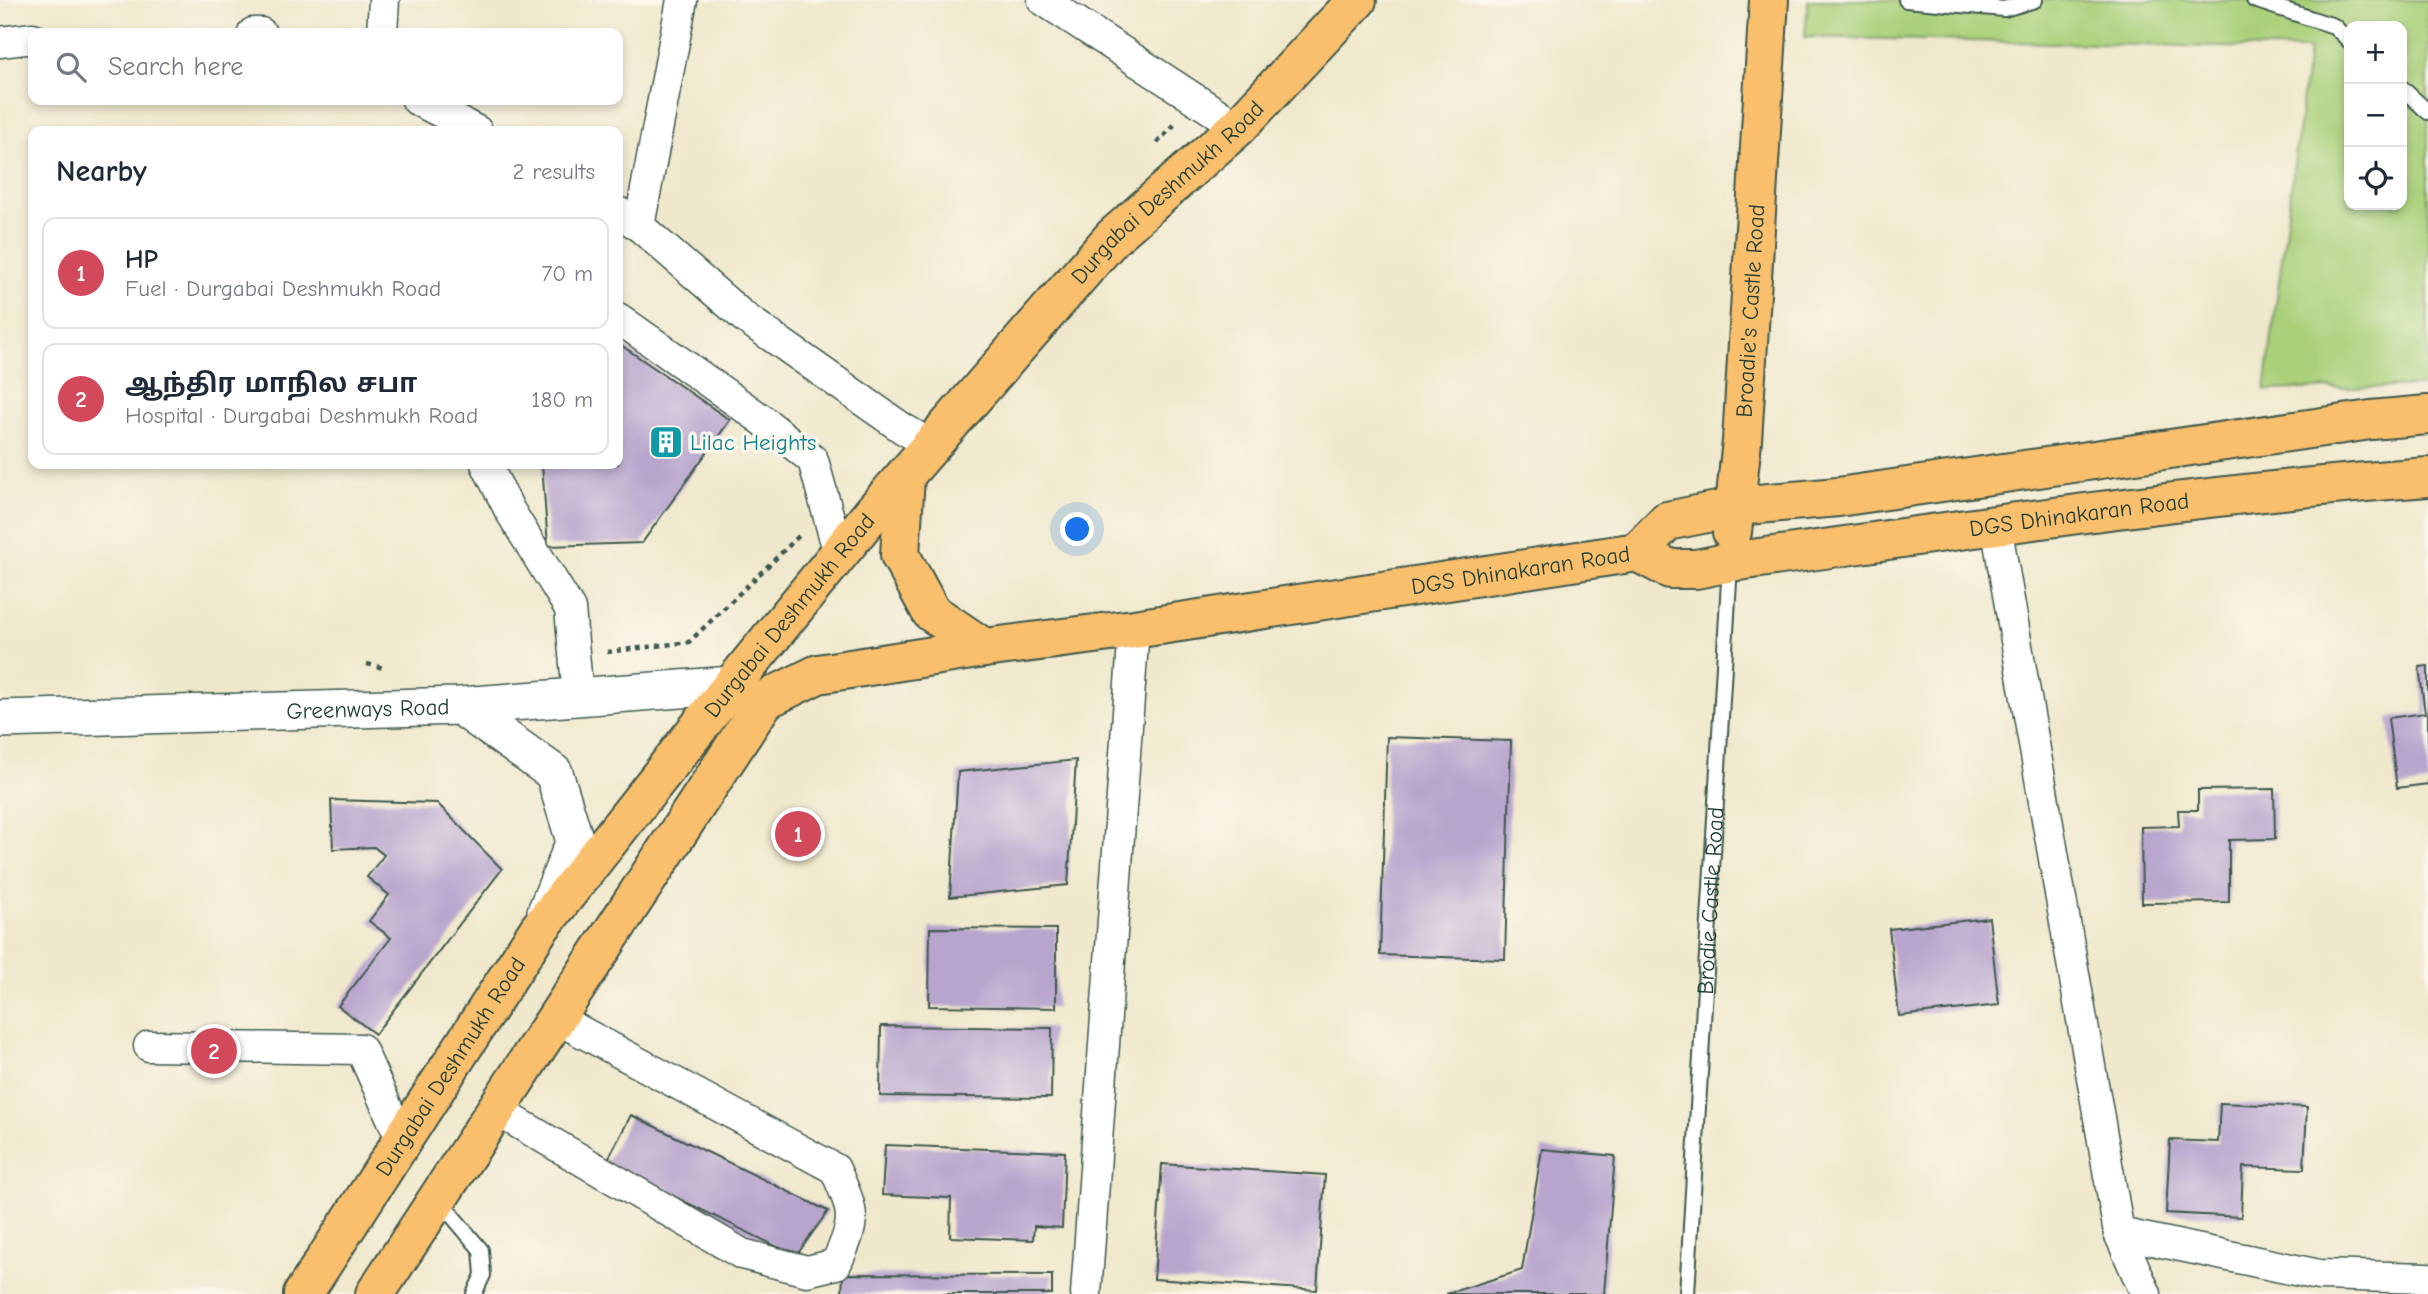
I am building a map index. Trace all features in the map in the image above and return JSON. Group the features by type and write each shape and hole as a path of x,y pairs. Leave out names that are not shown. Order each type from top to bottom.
{"main road":[{"name":"Durgabai Deshmukh Road","path":"303,1294 539,929 732,685 931,445 1113,237 1238,127 1357,0"},
{"name":"Broadie's Castle Road","path":"1734,509 1744,413 1769,0"},
{"path":"1637,552 1667,521 1747,505 1838,497 2371,420 2428,415"},
{"path":"905,477 900,555 931,612 984,648"},
{"name":"DGS Dhinakaran Road","path":"984,648 1134,629 1637,552 1670,569 1696,569 1996,525 2326,485 2428,477"},
{"name":"Brodie Castle Road","path":"1731,562 1734,509"},
{"name":"Durgabai Deshmukh Road","path":"384,1291 438,1198 765,700 818,674 984,648"}],"street":[{"path":"382,28 384,0"},
{"path":"682,0 628,219 744,317 902,428 931,445"},
{"path":"1043,0 1238,127"},
{"path":"0,41 28,38"},
{"path":"427,105 467,126"},
{"path":"623,322 761,419 813,460 839,554"},
{"path":"489,469 510,511 570,609 578,696"},
{"path":"1996,525 2119,1233 2146,1294"},
{"path":"1086,1294 1134,629"},
{"name":"Greenways Road","path":"0,719 460,706 732,685"},
{"path":"460,706 554,773 575,841 539,929"},
{"path":"496,1110 742,1254 807,1271 836,1264 851,1231 851,1205 835,1169 556,1018"},
{"path":"149,1046 361,1049 402,1141"},
{"path":"2119,1233 2319,1275 2428,1278"}],"lane":[{"path":"1906,0 2004,9 2035,0"},
{"path":"2254,0 2334,26 2344,36"},
{"path":"2407,93 2428,112"},
{"name":"Brodie Castle Road","path":"1687,1294 1731,562"},
{"path":"438,1198 481,1250 482,1275 474,1294"}],"green space":[{"path":"1808,0 2428,0 2428,386 2265,390 2309,49 1805,37"}],"building":[{"name":"Lilac Heights","path":"623,346 730,420 642,543 548,546 542,469 623,469"},
{"path":"2428,666 2428,784 2397,788 2388,718 2425,713 2419,667"},
{"path":"1387,737 1511,741 1505,959 1380,955"},
{"path":"1076,760 1068,885 950,897 958,772"},
{"path":"2274,789 2275,839 2229,840 2229,902 2142,903 2141,827 2179,826 2178,810 2198,810 2198,790"},
{"path":"331,800 437,803 502,869 375,1034 338,1006 391,938 369,921 389,895 367,877 384,855 374,847 333,849"},
{"path":"1989,918 1999,1005 1899,1016 1889,929"},
{"path":"930,928 1056,929 1056,1008 929,1006"},
{"path":"881,1026 1052,1028 1051,1098 880,1096"},
{"path":"2220,1103 2307,1107 2304,1169 2243,1167 2241,1217 2166,1213 2170,1140 2218,1142"},
{"path":"631,1115 828,1211 796,1256 606,1163"},
{"path":"885,1145 1065,1152 1062,1228 1034,1226 1033,1240 950,1237 951,1198 882,1195"},
{"path":"1542,1149 1615,1156 1604,1294 1446,1294 1522,1270"},
{"path":"1162,1164 1325,1175 1317,1290 1154,1279"},
{"path":"843,1274 1052,1275 1052,1294 842,1294"}],"place":[{"name":"Lilac Heights","path":"666,442"},
{"name":"HP","path":"798,834"},
{"name":"ஆந்திர மாநில சபா","path":"214,1051"}]}
